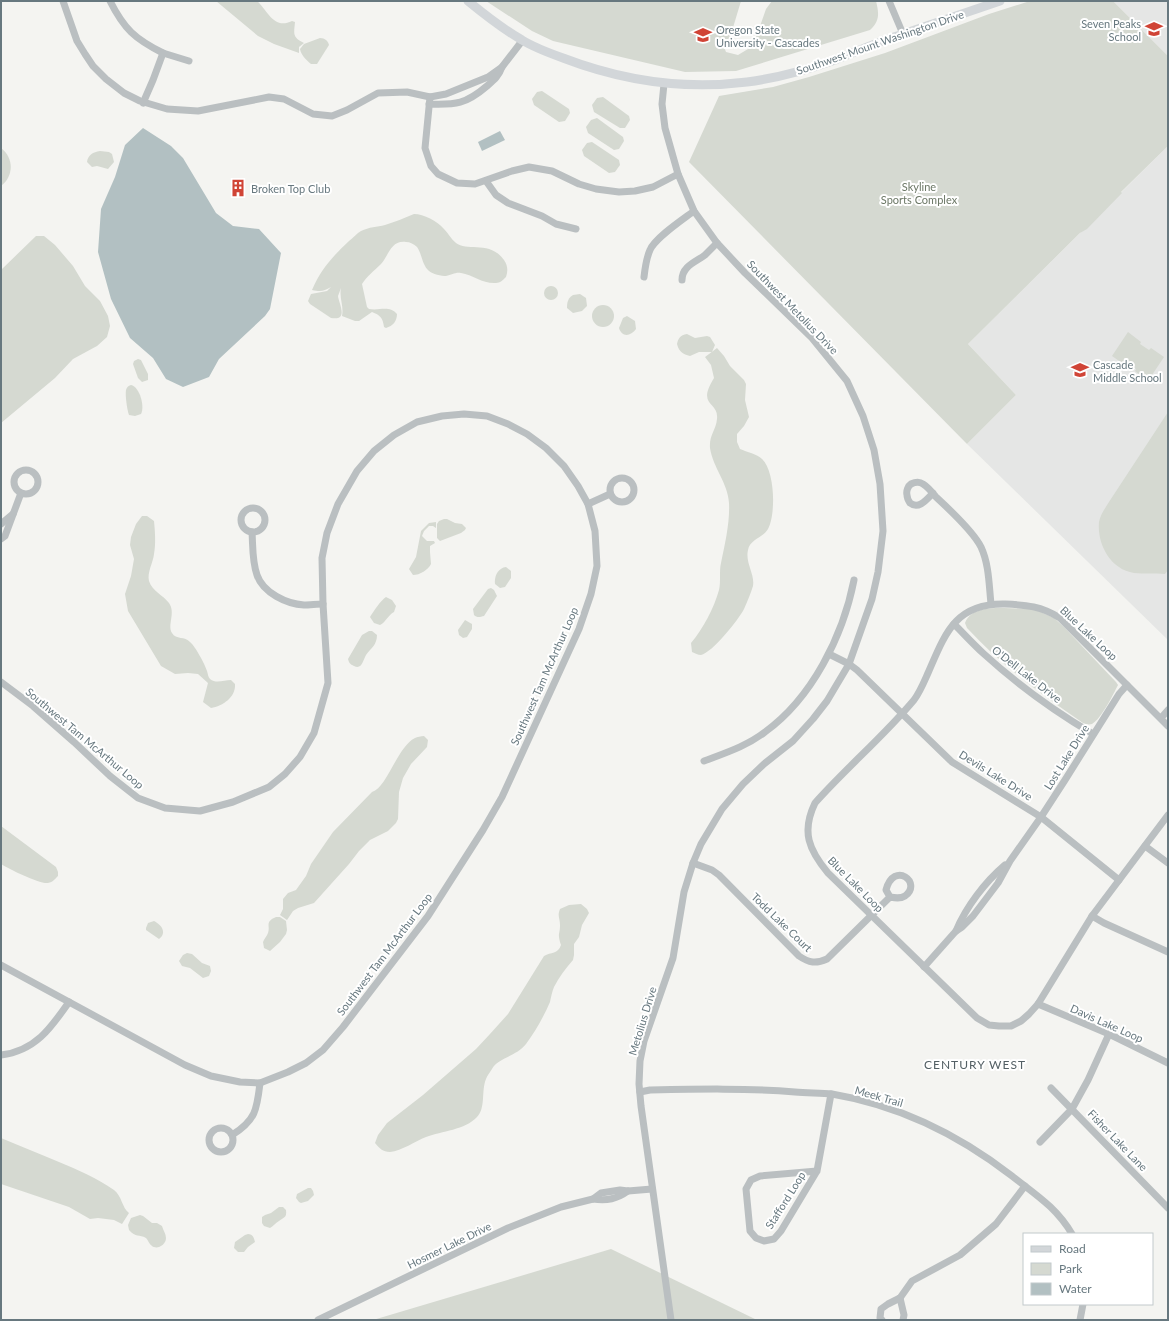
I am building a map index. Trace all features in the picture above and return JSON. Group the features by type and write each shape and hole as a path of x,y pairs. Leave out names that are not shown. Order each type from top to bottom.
{"main road":[{"name":"Southwest Mount Washington Drive","path":"468,1 522,41 590,68 633,79 664,84 698,85 747,82 795,72 834,60 903,34 1000,1"}],"street":[{"path":"63,1 77,41 94,66 106,79 124,93 143,103 167,109 198,111 269,97 284,99 313,114 332,116 347,110 378,93 407,92 449,105 466,101 474,96 500,74 502,67"},
{"path":"110,1 117,16 131,34 163,53 189,61"},
{"path":"889,1 903,34"},
{"path":"429,100 488,77 502,67 522,41"},
{"path":"143,103 163,53"},
{"name":"Southwest Metolius Drive","path":"664,84 662,104 665,128 678,174 694,211 717,243 745,273 812,338 847,381 863,416 874,450 880,484 883,531 878,572 872,599 849,664 827,701 813,720 793,741 743,784 722,809"},
{"path":"429,100 424,148 430,166 438,174 456,183 475,184 512,171 529,167 552,171 579,184 596,189 619,192 635,191 653,187 678,174"},
{"path":"486,181 496,195 508,203 542,216 556,224 576,229"},
{"path":"644,277 646,261 650,248 660,238 694,211"},
{"path":"682,280 685,270 717,243"},
{"name":"Southwest Tam McArthur Loop","path":"1,682 33,706 110,776 138,798 165,808 200,811 234,802 269,787 285,774 300,757 314,732 328,683 323,604 322,558 327,533 338,504 357,471 374,451 394,435 417,422 442,416 464,414 487,416 508,424 527,434 546,448 564,466 588,504 596,531 597,566 591,594 579,629 502,797 483,830 428,916 343,1027 323,1050 306,1063 260,1083 240,1082 211,1076 185,1065 1,966"},
{"path":"1,539 5,536 21,493"},
{"path":"933,493 972,534 980,546 986,562 991,604"},
{"path":"588,504 610,494"},
{"path":"1,524 14,512"},
{"path":"252,532 253,561 257,577 264,587 276,597 287,602 303,605 323,604"},
{"path":"704,760 737,748 764,733 783,718 800,698 818,674 829,654 850,602 854,580"},
{"name":"Blue Lake Loop","path":"1168,726 1060,618 1054,614 1035,606 991,604 974,608 963,615 944,637 923,686 915,698 862,756 815,803 810,813 807,832 810,846 828,873 977,1018 989,1025 1011,1026 1021,1021 1038,1004 1092,916 1168,815"},
{"name":"O'Dell Lake Drive","path":"954,624 983,654 1033,695 1063,716 1093,734"},
{"name":"Devils Lake Drive","path":"829,654 849,664 857,670 952,762 1041,817 1119,880"},
{"name":"Lost Lake Drive","path":"924,967 956,932 960,921 996,872 1010,861 1041,817 1119,694 1127,685"},
{"path":"1161,718 1168,710"},
{"name":"Metolius Drive","path":"671,1320 640,1092 640,1061 644,1041 673,958 684,892 693,863 705,838 722,809"},
{"path":"1145,846 1168,863"},
{"name":"Todd Lake Court","path":"693,863 712,870 719,875 799,956 812,963 827,959 890,897"},
{"path":"1092,916 1168,952"},
{"path":"1,1055 24,1049 40,1039 54,1024 69,1002"},
{"name":"Davis Lake Loop","path":"1038,1004 1109,1034 1168,1063"},
{"path":"1040,1142 1072,1109 1088,1080 1109,1034"},
{"path":"232,1135 242,1129 252,1119 257,1103 260,1083"},
{"name":"Fisher Lake Lane","path":"1051,1088 1168,1208"},
{"name":"Meek Trail","path":"640,1092 650,1090 764,1089 831,1094 867,1102 926,1123 955,1137 992,1161 1049,1204 1064,1220 1071,1233"},
{"name":"Stafford Loop","path":"817,1171 760,1176 751,1180 746,1189 750,1231 756,1238 764,1241 774,1238 781,1231 817,1171 831,1094"},
{"path":"882,1320 880,1318 881,1309 900,1298 912,1281 960,1255 996,1224 1025,1186"},
{"name":"Hosmer Lake Drive","path":"318,1320 508,1228 561,1207 593,1199 603,1200 620,1197 628,1191 652,1189"},
{"path":"900,1298 904,1315 903,1320"},
{"path":"1080,1320 1083,1305"}],"shaded area":[{"name":"Seven Peaks School","path":"1113,1 1168,1 1168,56"},
{"name":"Cascade Middle School","path":"1168,146 1168,640 967,444 1016,395 968,344"}],"green space":[{"path":"216,1 257,1 276,21 280,23 295,22 295,35 297,39 304,43 299,47 299,53 274,44 258,36"},
{"name":"Oregon State University - Cascades","path":"486,1 741,1 729,41 724,47 726,52 738,55 753,46 766,9 772,1 876,1 878,17 876,23 870,30 736,71 685,72 553,41 532,31"},
{"name":"Skyline Sports Complex","path":"1030,1 1113,1 1168,56 1168,146 1121,192 1122,193 1087,229 1080,233 968,344 1016,395 967,444 689,162 719,96 773,87 809,77 885,53 989,14"},
{"path":"320,38 326,40 329,45 317,64 311,64 301,53 300,49 304,44"},
{"path":"542,91 569,109 570,113 565,121 559,122 534,105 532,99 537,92"},
{"path":"603,97 629,116 630,120 625,128 620,128 594,112 592,105 597,98"},
{"path":"597,118 623,137 624,141 619,149 614,150 588,133 586,127 591,120"},
{"path":"592,142 619,160 620,165 615,172 609,173 584,156 582,150 587,143"},
{"path":"1,148 8,157 11,167 8,177 1,186"},
{"path":"100,151 109,152 112,154 114,162 108,169 97,166 92,167 87,162 88,157 91,154"},
{"path":"414,214 422,215 441,226 456,243 466,247 486,248 492,250 504,260 507,271 506,277 499,282 491,283 461,273 446,276 435,274 430,272 423,263 417,247 407,242 401,242 397,243 391,249 381,264 362,284 367,307 369,309 388,309 397,314 394,323 391,326 386,328 384,327 381,317 372,312 359,321 342,316 342,311 340,317 331,318 310,304 308,301 311,294 327,291 331,287 322,291 312,290 323,269 356,234 370,228 396,221","holes":["341,288 342,311 338,296"]},
{"path":"36,236 44,236 55,245 73,266 85,286 100,301 108,316 110,326 107,337 97,346 73,359 55,378 1,423 1,270"},
{"path":"548,286 554,286 558,290 558,296 554,300 548,300 544,296 544,290"},
{"path":"580,294 586,298 587,306 582,311 573,313 567,308 568,300 573,295"},
{"path":"603,305 611,308 614,316 611,324 603,327 595,324 592,316 595,308"},
{"path":"627,316 635,321 636,329 632,333 624,335 619,328 623,318"},
{"path":"1128,332 1141,342 1140,344 1149,350 1151,348 1164,357 1148,381 1135,371 1136,369 1127,363 1125,365 1112,356"},
{"path":"687,334 695,338 710,337 715,345 712,352 699,352 690,356 682,352 678,347 677,342 681,336"},
{"path":"717,348 746,384 745,400 749,417 737,434 737,442 740,449 762,459 766,465 772,482 773,503 771,522 768,529 749,546 747,555 753,577 753,586 744,609 737,620 718,642 706,653 701,655 692,652 691,643 708,618 719,590 720,566 729,518 728,496 710,448 717,413 708,399 707,394 709,387 714,378 711,365 705,357"},
{"path":"138,359 141,360 148,374 148,380 142,382 138,378 133,364 134,361"},
{"path":"131,385 137,389 142,402 141,414 135,416 129,415 126,402 126,390"},
{"path":"1168,412 1168,570 1165,574 1134,573 1126,571 1118,566 1107,554 1100,539 1099,522 1107,505"},
{"path":"142,516 147,516 154,521 155,546 149,581 153,588 167,600 171,607 172,615 170,626 172,633 176,637 188,640 192,644 202,660 210,679 217,682 231,680 235,684 235,689 231,697 216,707 211,708 203,702 208,683 198,674 175,674 161,666 128,611 125,594 131,576 134,559 130,545 131,537 136,524"},
{"path":"444,519 462,524 466,528 461,533 440,541 437,538 437,524 439,521"},
{"path":"436,522 436,528 429,526 424,531 422,536 427,541 434,541 435,543 430,546 431,564 424,572 413,575 409,569 416,557 421,531 429,523"},
{"path":"506,567 511,571 511,578 505,587 500,588 495,584 496,575 501,569"},
{"path":"491,588 497,596 484,616 476,617 473,609 488,589"},
{"path":"386,597 392,600 396,606 394,612 380,625 374,623 370,617"},
{"path":"1004,608 1034,609 1054,618 1116,682 1118,685 1113,695 1103,712 1092,724 1083,723 1022,678 980,642 967,628 965,623 972,614 981,610"},
{"path":"465,620 472,624 472,629 467,637 463,638 459,635 458,630"},
{"path":"372,631 377,635 376,641 366,655 361,666 354,666 348,659 362,635"},
{"path":"420,736 424,736 428,740 427,747 411,764 403,778 399,792 398,819 396,823 388,831 370,840 314,903 293,911 287,920 280,915 283,909 283,899 288,893 296,890 306,876 311,864 333,832 372,792 383,783 403,750 409,743"},
{"path":"1,826 56,867 58,876 51,882 44,883 24,876 1,864"},
{"path":"581,904 589,913 582,925 579,937 574,944 573,960 556,983 545,1013 526,1044 518,1051 495,1065 488,1075 485,1084 482,1109 477,1117 466,1125 426,1137 399,1150 388,1152 380,1148 375,1143 378,1135 387,1123 423,1095 476,1049 508,1014 544,956 560,948 560,909 569,905"},
{"path":"276,917 280,917 286,921 287,930 280,942 270,951 264,948 263,942 269,931 269,922"},
{"path":"154,921 161,927 163,932 159,939 146,930 148,923"},
{"path":"187,953 192,954 202,963 210,966 211,971 209,976 203,978 190,968 182,966 179,961 183,955"},
{"path":"1,1138 80,1171 114,1190 119,1195 129,1213 122,1224 114,1220 98,1218 90,1219 69,1207 1,1184"},
{"path":"311,1188 314,1195 308,1201 301,1203 299,1202 296,1198 297,1194"},
{"path":"279,1207 283,1207 286,1210 285,1217 270,1228 264,1226 262,1223 262,1217"},
{"path":"140,1215 152,1223 157,1223 162,1226 166,1235 165,1243 161,1246 154,1247 146,1238 136,1235 129,1230 128,1225 131,1218"},
{"path":"248,1234 252,1235 255,1242 244,1252 238,1252 234,1248 235,1242"},
{"path":"611,1249 757,1320 373,1320"}],"water":[{"path":"143,128 171,146 183,158 216,213 233,226 259,229 281,253 270,309 265,316 219,359 209,377 183,387 166,379 153,358 130,338 111,299 98,252 101,209 115,177 125,145"},
{"path":"500,131 505,140 482,151 478,142"}],"place":[{"name":"Seven Peaks School","path":"1154,29"},
{"name":"Oregon State University - Cascades","path":"703,35"},
{"name":"Broken Top Club","path":"238,188"},
{"name":"Cascade Middle School","path":"1080,370"}],"district":[{"name":"CENTURY WEST","path":"975,1064"}]}
